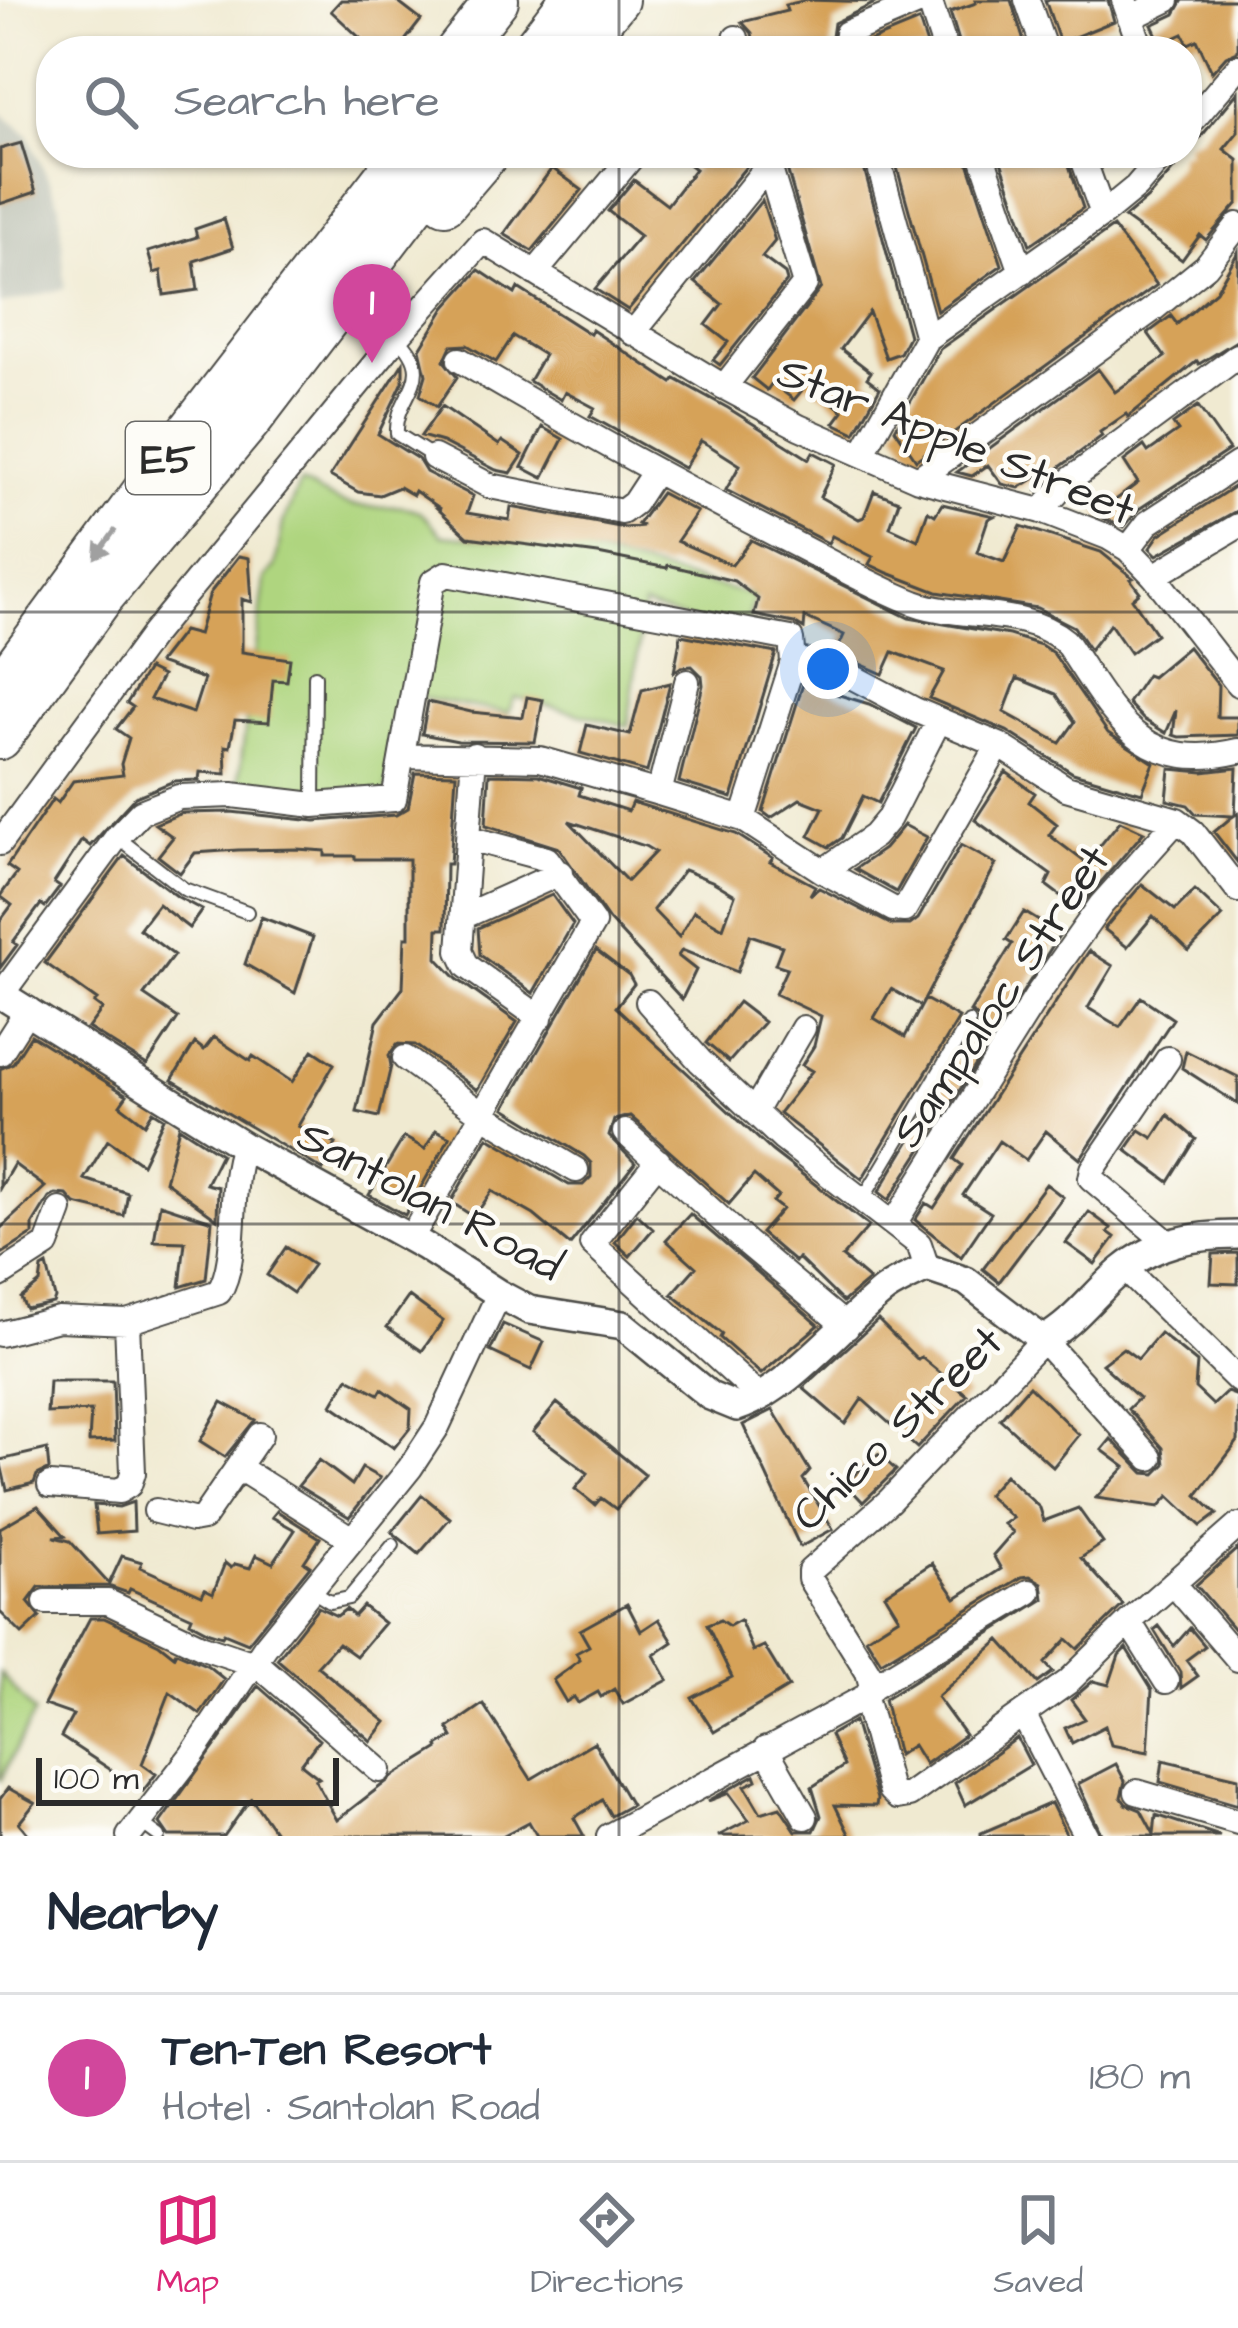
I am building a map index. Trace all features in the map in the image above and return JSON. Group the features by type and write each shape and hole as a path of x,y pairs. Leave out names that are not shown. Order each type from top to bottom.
{"highway":[{"path":"469,36 497,0"},
{"path":"496,36 524,0"},
{"path":"555,36 605,4"},
{"path":"585,36 605,4"},
{"path":"276,316 319,237 367,168"},
{"name":"E5","path":"0,687 392,168"},
{"name":"E5","path":"0,738 103,596 252,418 443,168"},
{"path":"252,418 475,168"}],"street":[{"path":"858,36 927,0 940,36"},
{"path":"1027,0 1040,36"},
{"path":"1127,9 1166,0"},
{"path":"1202,109 1238,67"},
{"path":"535,273 622,168"},
{"path":"633,333 760,168"},
{"path":"724,388 805,284 770,168"},
{"path":"880,168 927,338"},
{"path":"986,168 1022,272"},
{"path":"1086,168 1102,214"},
{"path":"862,454 927,338 1102,214 1152,168"},
{"path":"918,478 1152,310 1206,266 1238,226"},
{"name":"Star Apple Street","path":"398,337 483,241 724,388 862,454 918,478 1084,526 1128,549 1237,680"},
{"path":"0,844 153,634 398,337"},
{"path":"1041,511 1066,483 1238,356"},
{"path":"460,360 700,497 920,605 989,614 1054,632 1065,641 1118,720 1155,748 1178,758 1238,751"},
{"path":"434,457 490,486 622,512 634,503 655,471"},
{"path":"1128,549 1148,523 1238,464"},
{"path":"1154,576 1238,526"},
{"path":"1,994 140,812 179,797 248,796 314,805 394,799 430,592 434,582 446,574 778,634 794,644 793,662 742,819"},
{"path":"793,662 847,674 999,745 1066,788 1178,820 1238,890"},
{"path":"658,793 687,682"},
{"path":"824,871 874,836 889,818 938,720"},
{"path":"403,756 540,759 658,793 742,819 824,871 893,909 904,910 999,745"},
{"path":"473,754 463,960 540,1018"},
{"name":"Sampaloc Street","path":"896,1222 1040,991 1101,905 1178,820"},
{"path":"411,1238 593,923 560,873 538,855 469,838"},
{"path":"464,916 560,873"},
{"name":"Santolan Road","path":"1,994 243,1146 411,1238 529,1310 623,1325 723,1404 737,1407 759,1396"},
{"name":"Sampaloc Street","path":"648,1002 690,1051 783,1139 896,1222 919,1244 927,1268"},
{"path":"0,1053 28,1009"},
{"path":"754,1112 803,1028"},
{"path":"405,1058 482,1114 576,1170"},
{"path":"1168,1059 1093,1168 1091,1178 1168,1243"},
{"path":"625,1132 747,1244 847,1327"},
{"path":"0,1334 58,1319 127,1322 210,1296 224,1285 234,1169 243,1146"},
{"path":"658,1162 592,1244 759,1396 886,1290 927,1268 966,1281 1043,1340 1150,1458"},
{"path":"0,1275 47,1245 61,1210"},
{"path":"1043,1340 1060,1331 1124,1268 1168,1243 1194,1236 1238,1235"},
{"path":"1124,1268 1238,1380"},
{"path":"143,1831 254,1665 410,1468 436,1427 500,1294"},
{"path":"50,1485 119,1491 129,1485 134,1474 127,1322"},
{"name":"Chico Street","path":"868,1692 868,1672 810,1579 810,1570 889,1501 1043,1340"},
{"path":"156,1511 203,1518 260,1435"},
{"path":"239,1468 352,1539"},
{"path":"868,1692 890,1790 897,1797 909,1795 1068,1682 1238,1526"},
{"path":"1173,1583 1238,1659"},
{"path":"609,1836 868,1692 1029,1592"},
{"path":"46,1602 108,1602 203,1647 254,1665 379,1770"},
{"path":"1129,1622 1166,1681"},
{"path":"1024,1716 1087,1836"},
{"path":"766,1749 806,1817"},
{"path":"1137,1792 1238,1822"}],"lane":[{"path":"398,337 415,358 416,380 396,424 397,434 434,457"},
{"path":"314,805 315,676"},
{"path":"117,837 184,889 248,912"},
{"path":"863,1199 969,1022"},
{"path":"312,1591 330,1602 349,1598 393,1545"}],"shaded area":[{"path":"0,111 28,135 36,168 43,168 60,206 65,288 0,305"}],"green space":[{"path":"300,483 348,505 412,509 441,535 569,547 755,596 743,637 644,606 628,726 515,697 508,713 404,695 385,795 238,785 265,579 275,567 283,523"},
{"path":"0,1673 34,1713 0,1781"}],"building":[{"path":"341,0 395,0 421,20 409,36 358,36 331,11"},
{"path":"807,0 877,2 834,23 832,36 752,36 742,22 787,11 785,5"},
{"path":"1011,0 1022,36 957,36 950,12 976,3"},
{"path":"1045,0 1108,0 1114,21 1077,36 1058,36"},
{"path":"1183,0 1238,0 1238,51 1226,56 1212,72 1202,51 1202,36 1157,36 1152,25 1175,14"},
{"path":"919,21 924,36 882,36"},
{"path":"1238,92 1238,132 1224,149 1238,160 1238,203 1206,240 1200,235 1182,260 1124,218 1174,168 1202,168 1202,136"},
{"path":"21,143 36,192 0,204 0,149"},
{"path":"552,168 582,190 532,251 504,234"},
{"path":"745,168 628,310 595,289 640,236 608,211 634,180 667,205 695,169"},
{"path":"787,168 864,168 909,336 900,353 886,358 869,312 841,349 871,372 867,378 880,388 855,433 834,423 843,411 808,383 794,400 772,383 767,390 752,378 821,288"},
{"path":"897,168 970,168 1002,265 937,311"},
{"path":"1003,168 1070,168 1083,208 1030,245"},
{"path":"762,200 775,241 762,257 785,274 787,281 720,365 713,360 728,342 706,325 722,304 695,282"},
{"path":"224,219 233,248 194,261 198,290 164,295 161,271 154,273 148,252 197,237 195,229"},
{"path":"1113,227 1157,285 916,460 895,429 940,349"},
{"path":"1238,252 1238,340 1197,361 1128,417 1100,432 1102,436 1056,470 1037,491 1046,471 1019,488 1002,484 988,465 972,476 957,472 1098,369 1115,392 1165,357 1148,333 1171,316 1177,324 1216,291"},
{"path":"479,270 515,294 518,288 590,334 592,330 672,383 675,379 728,408 809,459 813,452 836,464 820,497 859,519 874,491 899,501 890,527 918,540 928,511 935,515 942,504 994,516 988,519 977,552 1004,562 1021,526 1101,552 1133,578 1140,592 1132,599 1156,634 1130,653 1110,624 1090,650 1074,627 1037,608 937,592 888,573 869,564 873,557 832,536 828,543 726,490 740,465 701,441 684,468 590,416 595,408 565,392 561,400 529,381 544,355 513,336 496,362 467,345 451,346 444,361 457,377 437,407 420,395 426,375 420,349 445,308"},
{"path":"403,363 403,382 378,434 418,459 426,472 473,496 467,513 509,520 511,507 625,528 643,526 638,524 661,493 697,512 677,541 732,565 751,540 909,618 1041,645 1053,653 1108,733 1154,763 1142,793 1073,773 1007,731 929,698 944,671 893,652 883,674 836,653 844,635 805,617 804,629 754,615 758,599 734,581 668,565 468,537 415,491 413,495 399,487 380,495 358,492 330,476","holes":["1017,678 1056,694 1075,722 1060,743 1004,712"]},
{"path":"442,406 499,445 502,441 523,455 511,473 421,436"},
{"path":"1198,406 1229,450 1139,509 1124,527 1096,515 1138,483 1124,461 1144,446 1148,452 1178,431 1173,424"},
{"path":"542,427 563,439 543,478 522,467"},
{"path":"1238,484 1238,510 1157,555 1150,548 1159,535"},
{"path":"239,556 249,558 252,602 242,599 242,652 290,659 287,681 273,680 269,722 235,720 230,747 225,746 226,774 200,772 199,780 174,781 135,797 90,846 82,840 54,883 60,887 45,907 41,904 0,968 0,921 12,905 0,896 17,873 7,866 53,799 58,803 73,781 123,775 121,764 129,738 116,729 133,707 127,703 148,669 162,676 150,699 193,713 204,679 158,663 183,631 198,635 210,593"},
{"path":"681,635 776,653 732,798 679,782 703,685 702,676 692,666 674,672"},
{"path":"1188,647 1218,685 1217,717 1238,717 1238,735 1179,737 1173,735 1176,710 1166,733 1128,703 1147,675 1152,677"},
{"path":"670,683 647,772 580,753 587,725 630,735 642,690"},
{"path":"803,684 869,704 916,728 878,803 863,796 842,838 829,847 809,836 823,808 800,799 771,818 763,812"},
{"path":"527,697 543,700 535,742 458,741 422,734 428,702 523,717"},
{"path":"1237,768 1238,863 1214,832 1233,816 1196,814 1188,805 1167,800 1170,769"},
{"path":"1006,772 1035,793 1029,802 1057,824 1049,835 1086,863 1120,821 1144,832 1078,909 1046,885 1051,875 975,820"},
{"path":"415,773 456,774 450,864 446,864 445,929 438,929 437,958 457,979 517,1022 477,1090 415,1045 397,1044 389,1055 391,1066 379,1117 357,1112 377,1022 403,988 405,937 409,937 409,859 355,859 297,849 238,850 195,853 180,873 158,856 173,837 155,824 182,813 231,812 315,821 396,815 408,808"},
{"path":"489,774 538,775 581,788 579,795 628,811 632,802 736,834 773,858 770,862 815,886 810,895 819,888 892,925 910,925 918,919 961,845 996,864 921,1006 891,989 874,1018 905,1037 925,999 959,1018 862,1179 779,1113 812,1071 802,1065 814,1046 821,1016 775,994 787,968 775,964 782,946 750,935 737,972 682,950 678,956 696,970 682,999 609,920 559,848 486,825","holes":["569,821 645,846 655,852 627,881","684,870 735,895 723,928 694,911 679,937 653,910"]},
{"path":"904,825 927,837 896,892 855,869 884,849"},
{"path":"124,856 202,910 189,928 158,904 139,929 174,955 144,995 178,1018 147,1065 88,1028 102,1009 94,1003 97,1000 45,963"},
{"path":"1142,884 1175,910 1195,890 1223,916 1189,951 1153,916 1127,947 1104,929"},
{"path":"552,895 573,924 533,993 480,955 478,928"},
{"path":"1024,912 1060,934 889,1200 879,1192 978,1027 979,1018 970,1012 1012,944 1006,940"},
{"path":"261,917 313,937 295,993 245,964"},
{"path":"596,950 634,984 616,1007 772,1151 869,1226 842,1257 869,1280 843,1302 798,1258 795,1262 761,1233 782,1209 773,1202 778,1196 754,1175 729,1204 630,1116 614,1120 609,1136 635,1163 570,1245 534,1215 492,1191 474,1217 451,1202 488,1137 569,1185 583,1185 591,1177 591,1163 584,1156 505,1108"},
{"path":"1089,951 1113,966 1088,1008 1120,1027 1141,997 1173,1019 1080,1159 1046,1131 1026,1160 999,1141 963,1195 991,1213 961,1257 915,1220 926,1203 934,1208 962,1165 954,1159"},
{"path":"738,1002 764,1022 729,1062 706,1043"},
{"path":"31,1035 127,1095 120,1105 145,1124 153,1111 164,1118 142,1164 108,1140 84,1179 128,1193 124,1216 75,1204 67,1195 56,1194 33,1224 33,1234 0,1255 0,1229 45,1187 14,1164 0,1188 0,1069 13,1063"},
{"path":"214,1037 292,1082 313,1050 334,1064 298,1126 336,1144 323,1170 172,1080 195,1043 204,1050"},
{"path":"1186,1051 1238,1077 1238,1104 1182,1068"},
{"path":"1168,1115 1196,1139 1169,1182 1126,1150 1140,1130 1153,1138"},
{"path":"179,1127 221,1154 206,1184 218,1187 217,1219 165,1181"},
{"path":"436,1130 450,1137 405,1215 369,1195 404,1137 425,1149"},
{"path":"1046,1184 1063,1197 999,1282 983,1269"},
{"path":"160,1204 212,1221 206,1279 180,1287 185,1242 154,1241"},
{"path":"1089,1212 1111,1228 1108,1232 1115,1237 1095,1264 1066,1243"},
{"path":"637,1214 653,1229 630,1256 615,1242"},
{"path":"690,1214 819,1325 761,1374 720,1338 722,1334 672,1294 696,1267 666,1240"},
{"path":"286,1247 313,1265 293,1293 267,1275"},
{"path":"1238,1253 1238,1284 1211,1283 1213,1254"},
{"path":"47,1265 53,1303 26,1309 21,1298 40,1283"},
{"path":"409,1296 443,1321 422,1351 387,1327"},
{"path":"878,1320 918,1360 921,1357 967,1395 917,1448 862,1399 845,1424 803,1388"},
{"path":"503,1324 544,1342 531,1370 490,1351"},
{"path":"1160,1333 1197,1363 1195,1388 1213,1405 1227,1392 1238,1396 1238,1441 1197,1495 1217,1514 1201,1526 1169,1496 1159,1507 1096,1498 1125,1467 1102,1450 1111,1439 1144,1473 1155,1474 1165,1464 1163,1448 1128,1409 1139,1398 1102,1364 1123,1348 1138,1359"},
{"path":"348,1378 379,1394 382,1389 411,1409 410,1428 394,1448 332,1405"},
{"path":"49,1381 113,1381 115,1441 89,1442 91,1411 47,1413"},
{"path":"1029,1386 1079,1435 1053,1467 1000,1419"},
{"path":"222,1402 255,1420 225,1457 200,1441"},
{"path":"557,1403 645,1475 616,1509 601,1498 595,1505 575,1489 588,1473 533,1432"},
{"path":"773,1410 810,1471 803,1479 833,1529 800,1547 743,1425"},
{"path":"47,1449 49,1469 37,1475 34,1483 7,1490 0,1460"},
{"path":"878,1454 896,1470 863,1502 845,1483"},
{"path":"319,1460 352,1485 362,1468 380,1478 349,1517 298,1486"},
{"path":"1005,1475 1040,1508 1044,1521 1078,1508 1103,1543 1081,1558 1123,1605 1078,1649 1067,1639 1045,1663 1053,1672 1038,1683 1000,1640 937,1697 965,1735 925,1764 913,1745 898,1755 884,1699 1044,1599 1042,1583 1022,1577 881,1662 866,1638 899,1617 885,1594 932,1563 956,1598 1001,1569 993,1555 1013,1532 1004,1524 1013,1518 987,1495"},
{"path":"422,1495 450,1518 419,1554 392,1532"},
{"path":"133,1502 134,1531 97,1534 94,1505 119,1507"},
{"path":"38,1506 65,1536 54,1537 70,1541 109,1584 122,1556 202,1595 205,1589 213,1593 225,1563 231,1568 235,1564 250,1568 256,1555 273,1563 295,1530 272,1517 277,1511 320,1538 304,1562 310,1566 248,1643 209,1632 190,1622 192,1617 130,1589 128,1593 108,1586 39,1587 28,1602 40,1617 22,1634 0,1612 0,1528"},
{"path":"1238,1548 1238,1634 1196,1585"},
{"path":"627,1604 641,1631 659,1619 673,1642 654,1655 668,1680 623,1704 614,1689 601,1697 598,1692 578,1703 574,1697 566,1702 553,1680 580,1660 576,1653 589,1646 580,1630"},
{"path":"363,1606 384,1623 356,1656 338,1643 317,1666 386,1722 371,1741 277,1659 318,1607 337,1616 346,1609 354,1616"},
{"path":"90,1618 104,1618 174,1656 176,1652 208,1666 224,1679 200,1714 170,1692 142,1764 156,1774 143,1791 61,1737 73,1715 44,1705"},
{"path":"720,1620 729,1626 740,1620 753,1651 764,1646 789,1687 714,1732 692,1698 732,1677 707,1625"},
{"path":"1159,1626 1174,1646 1190,1628 1205,1646 1186,1660 1198,1676 1181,1688 1180,1672 1154,1630"},
{"path":"1126,1648 1152,1690 1148,1752 1111,1745 1105,1726 1072,1743 1065,1728 1085,1719 1071,1700 1093,1681 1109,1685"},
{"path":"258,1686 319,1740 301,1764 319,1778 315,1780 337,1820 453,1737 448,1728 483,1704 531,1779 594,1742 631,1805 611,1816 602,1800 574,1818 584,1836 537,1836 529,1822 502,1836 278,1836 251,1798 224,1836 169,1836 160,1823"},
{"path":"854,1721 877,1799 876,1806 835,1805 850,1836 718,1836 749,1820 729,1793 708,1801 755,1775 757,1780 745,1786 761,1813 780,1807 796,1831 814,1831 821,1816 812,1787 844,1766 830,1735"},
{"path":"1017,1738 1031,1765 965,1805 955,1783"},
{"path":"1163,1760 1238,1778 1238,1805 1160,1782"},
{"path":"1116,1764 1125,1781 1121,1797 1141,1810 1154,1834 1156,1815 1220,1836 1102,1836 1078,1784"},
{"path":"8,1788 35,1803 19,1823 30,1836 0,1836 0,1799"},
{"path":"1051,1803 1067,1836 981,1836 981,1833"}],"place":[{"name":"Ten-Ten Resort","path":"372,363"}]}
